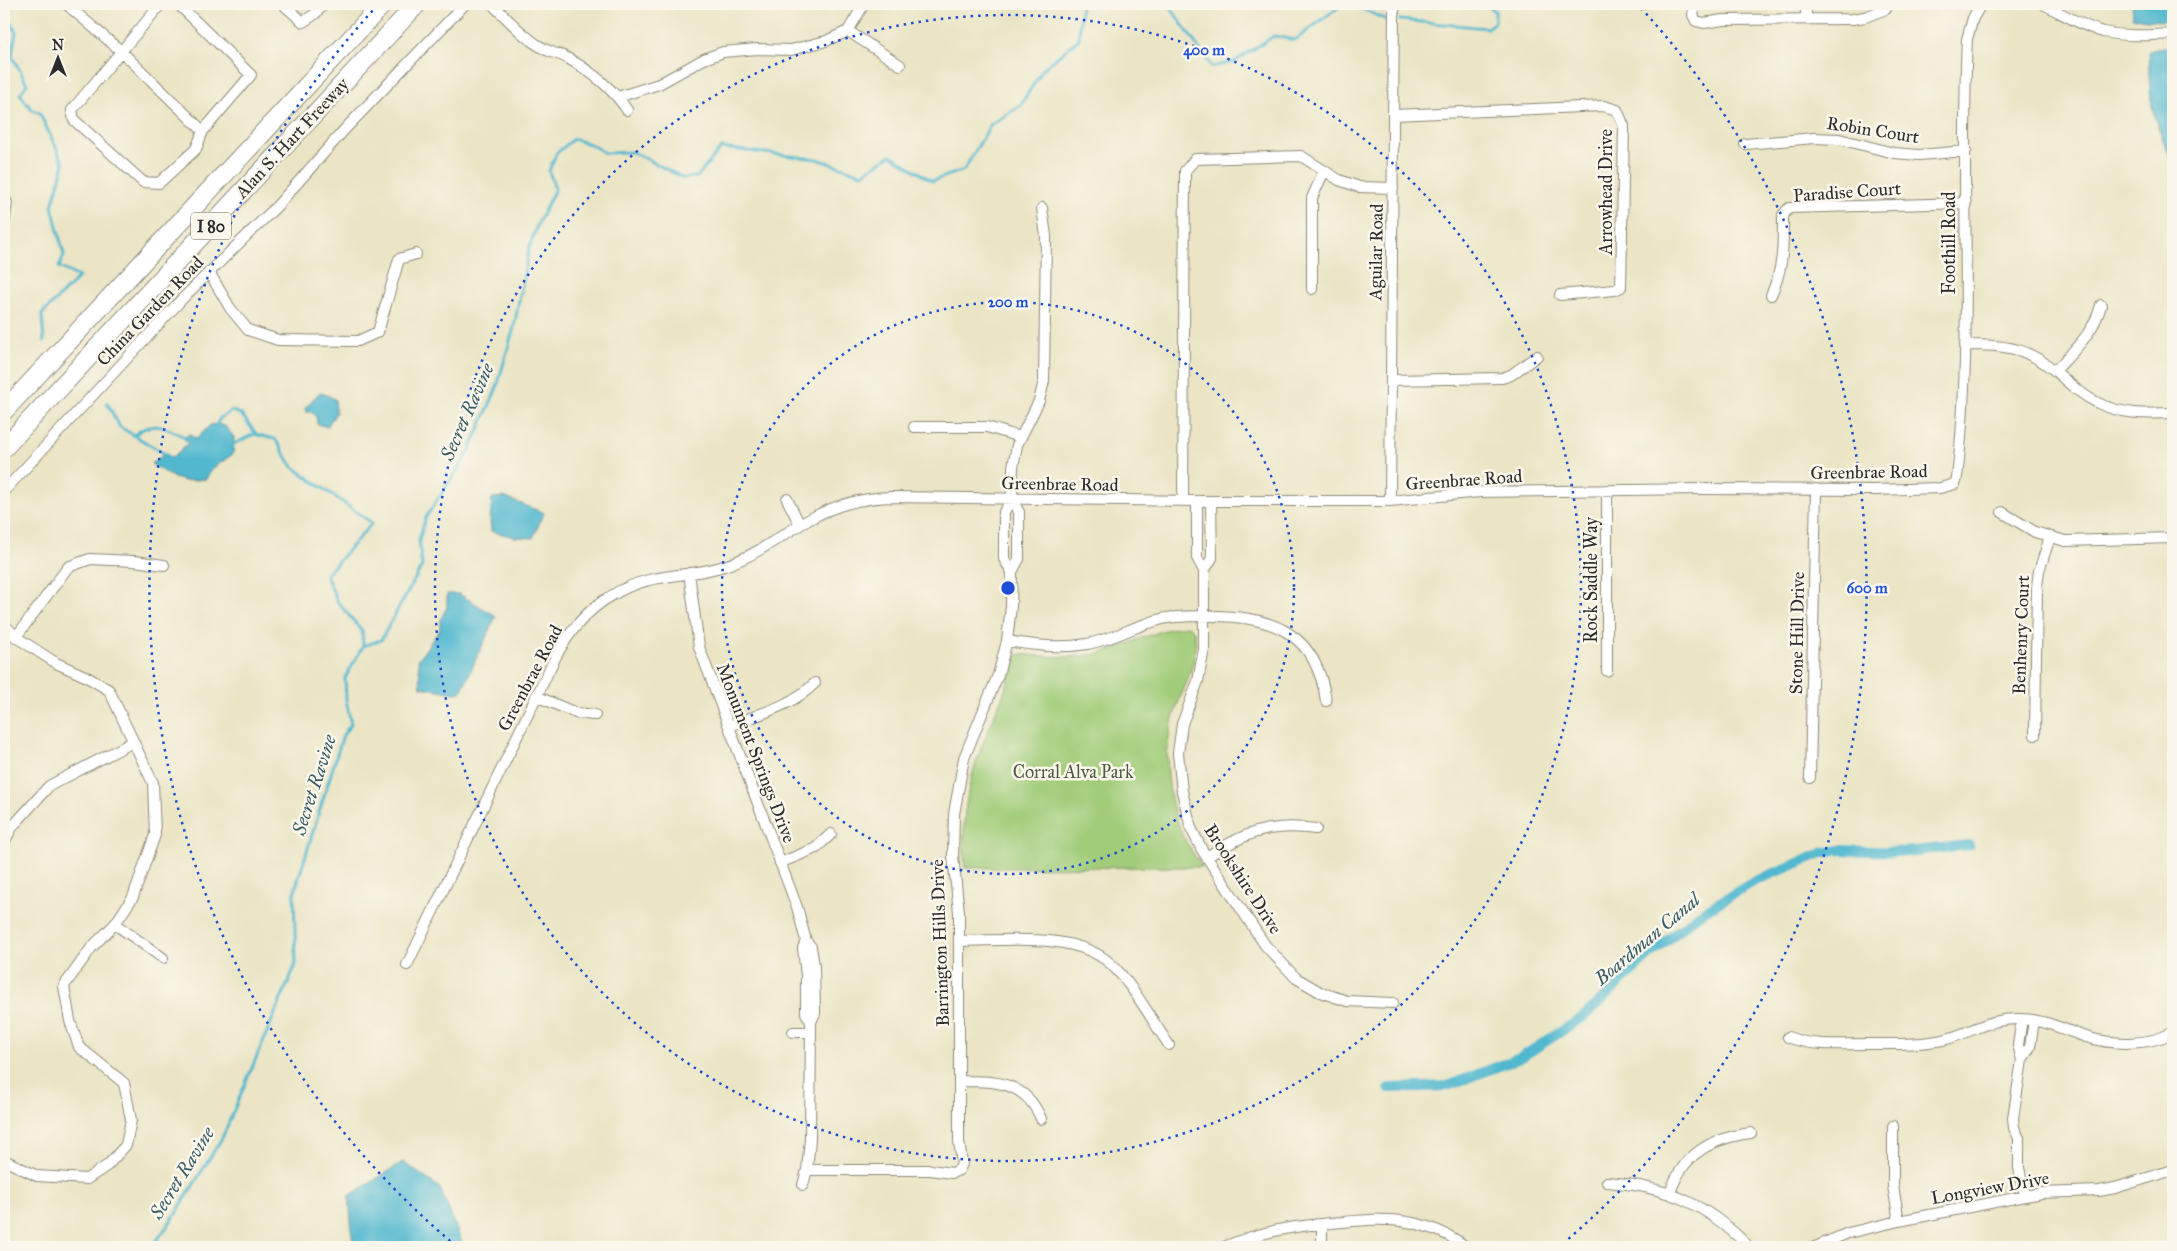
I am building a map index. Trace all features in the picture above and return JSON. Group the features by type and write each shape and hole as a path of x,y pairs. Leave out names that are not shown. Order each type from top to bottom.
{"highway":[{"name":"Alan S. Hart Freeway","path":"4,410 383,4"},
{"name":"Alan S. Hart Freeway","path":"4,448 417,4"}],"street":[{"path":"66,4 121,51 203,131"},
{"path":"161,4 72,110 74,120 143,182 159,183 196,149 203,131 251,75 178,4"},
{"path":"283,4 303,22 315,14 324,4"},
{"name":"China Garden Road","path":"4,491 182,299 277,206 351,122 465,4"},
{"path":"492,4 522,34 542,48 568,59 593,75 618,96 626,110"},
{"path":"618,96 659,84 704,59 723,52 758,49 791,50 826,41 848,31 864,4"},
{"name":"Aguilar Road","path":"1390,502 1394,4"},
{"path":"1695,4 1693,15 1696,21 1704,23 1723,20 1853,19 1886,10"},
{"path":"1806,4 1806,19"},
{"name":"Foothill Road","path":"1955,484 1962,427 1965,345 1967,38 1972,18 1981,4"},
{"path":"2043,4 2103,32 2126,35 2173,34"},
{"path":"848,31 900,65"},
{"name":"Arrowhead Drive","path":"1394,114 1604,106 1617,110 1624,126 1621,287 1615,290 1560,295"},
{"name":"Robin Court","path":"1745,144 1814,138 1840,139 1894,153 1919,155 1966,151"},
{"path":"1184,501 1185,171 1196,159 1301,156 1339,180 1359,187 1393,188"},
{"path":"1312,289 1312,198 1324,171"},
{"path":"4,197 6,203 4,224"},
{"name":"Paradise Court","path":"1771,295 1783,262 1783,215 1790,208 1966,203"},
{"path":"1012,499 1013,467 1020,437 1039,401 1044,381 1046,236 1042,208"},
{"path":"209,272 230,308 248,330 278,340 358,341 378,332 400,260 416,254"},
{"path":"2055,371 2095,325 2101,305"},
{"path":"1965,345 1991,344 2014,348 2034,356 2084,395 2108,408 2132,413 2173,413"},
{"path":"1391,380 1502,378 1511,375 1537,356"},
{"path":"914,427 987,427 1020,437"},
{"name":"Greenbrae Road","path":"407,965 536,696 564,642 580,621 598,605 619,591 641,581 709,570 735,562 760,550 827,511 852,502 870,498 1390,502 1465,493 1606,490 1940,488 1955,484"},
{"name":"Stone Hill Drive","path":"1810,778 1816,489"},
{"name":"Rock Saddle Way","path":"1606,490 1607,671"},
{"path":"787,499 800,525"},
{"name":"Barrington Hills Drive","path":"1012,499 1004,512 1004,559 1012,572"},
{"name":"Barrington Hills Drive","path":"807,1170 930,1170 952,1173 959,1170 962,1164 959,1142 959,912 953,837 956,794 964,758 998,675 1007,640 1012,572 1019,559 1019,512 1012,499"},
{"name":"Brookshire Drive","path":"1197,502 1197,558 1204,571 1205,616 1202,665 1182,724 1178,753 1186,812 1197,840 1207,857 1265,945 1296,978 1320,992 1347,1001 1392,1003"},
{"name":"Brookshire Drive","path":"1204,571 1212,558 1212,502"},
{"path":"2002,512 2035,532 2066,541 2173,538"},
{"name":"Benhenry Court","path":"2035,735 2037,586 2039,571 2050,537"},
{"path":"16,637 68,567 90,559 164,564"},
{"name":"Monument Springs Drive","path":"689,573 700,647 800,916 806,941 812,947 815,1014 811,1027 810,1139 807,1170 803,1185"},
{"path":"1007,640 1046,646 1086,645 1166,619 1234,616 1260,620 1282,629 1292,636 1312,657 1319,670 1326,701"},
{"path":"4,624 16,637 56,663 85,676 109,690 153,783 156,835 133,897 115,924 92,947 64,986 70,1021 79,1047 124,1083 130,1120 126,1145 108,1165 86,1179 37,1176 4,1160"},
{"path":"729,726 784,704 806,691 815,683"},
{"path":"536,696 576,713 595,715"},
{"path":"4,842 13,826 49,786 133,742"},
{"path":"1207,857 1239,837 1257,831 1283,826 1316,829"},
{"path":"780,863 816,848 831,834"},
{"path":"115,924 163,958"},
{"path":"959,941 1063,941 1085,947 1104,958 1119,972 1169,1045"},
{"path":"2022,1019 2018,1045 2022,1060"},
{"path":"1788,1038 1817,1044 1922,1044 1949,1038 1984,1024 2022,1019 2048,1023 2084,1037 2104,1041 2144,1042 2172,1033"},
{"path":"2025,1196 2019,1168 2019,1138 2014,1128 2013,1118 2022,1060 2030,1047 2034,1020"},
{"path":"793,1032 811,1027"},
{"path":"2019,1039 2031,1041"},
{"path":"959,1081 995,1082 1012,1087 1033,1103 1041,1119"},
{"path":"1893,1126 1893,1186 1899,1221"},
{"path":"1670,1193 1677,1175 1683,1166 1703,1148 1726,1137 1751,1133"},
{"name":"Longview Drive","path":"1815,1247 1848,1234 1899,1221 2025,1196 2056,1192 2099,1191 2173,1170"},
{"path":"1606,1182 1640,1185 1670,1193 1713,1215 1749,1247"},
{"path":"1224,1247 1269,1231 1367,1220 1406,1221 1434,1230 1466,1247"},
{"path":"1322,1224 1322,1247"}],"green space":[{"name":"Corral Alva Park","path":"1188,626 1194,631 1195,652 1190,674 1177,705 1170,729 1167,761 1170,793 1178,824 1188,845 1203,867 965,868 964,819 972,777 978,757 1006,688 1016,656 1022,654 1057,657 1091,655 1114,649 1159,632"}],"water":[{"path":"2132,4 2173,4 2173,19 2153,21 2133,17"},
{"path":"2167,47 2173,49 2173,164 2155,119 2149,77 2148,52 2156,48"},
{"path":"320,392 335,399 336,413 327,427 317,424 316,417 312,412 306,412 305,408"},
{"path":"210,425 225,426 234,437 233,454 212,469 206,479 185,481 174,478 151,464 166,453 170,457 174,456 188,443 183,438 190,434 196,439"},
{"path":"504,497 544,513 533,538 514,537 491,531 492,498"},
{"path":"447,594 459,594 496,616 461,692 456,693 421,687 418,660 440,629 440,620 447,607"},
{"path":"403,1162 440,1188 464,1247 353,1247 349,1196"}],"waterway":[{"path":"11,4 5,12 16,32 12,56 27,84 20,94 32,110 39,112 64,164 52,206 64,255 59,267 79,277 42,314 44,341"},
{"name":"Secret Ravine","path":"152,1247 174,1217 223,1136 296,964 294,893 343,735 351,724 346,700 345,678 363,646 381,640 422,566 419,539 426,517 469,452 496,390 514,327 529,249 538,223 555,189 549,171 556,154 573,139 590,144 605,153 633,152 683,178 697,177 721,148 817,159 862,174 891,155 932,181 964,170 991,124 1020,106 1043,69 1079,39 1081,4"},
{"path":"1168,4 1212,67 1234,62 1274,36 1295,40 1343,4"},
{"path":"1352,4 1386,20"},
{"path":"1400,20 1487,28 1495,22 1495,11 1486,4"},
{"path":"107,403 120,427 167,455"},
{"path":"217,424 220,418 232,411 241,414 257,435"},
{"path":"134,435 141,430 153,426 172,430 184,437"},
{"path":"230,446 254,434 275,439 293,467 372,523 326,575 337,601 362,631 363,646"},
{"name":"Boardman Canal","path":"1389,1088 1447,1086 1520,1058 1582,1018 1646,958 1698,915 1755,881 1822,853 1840,850 1905,852 1969,845"}]}
